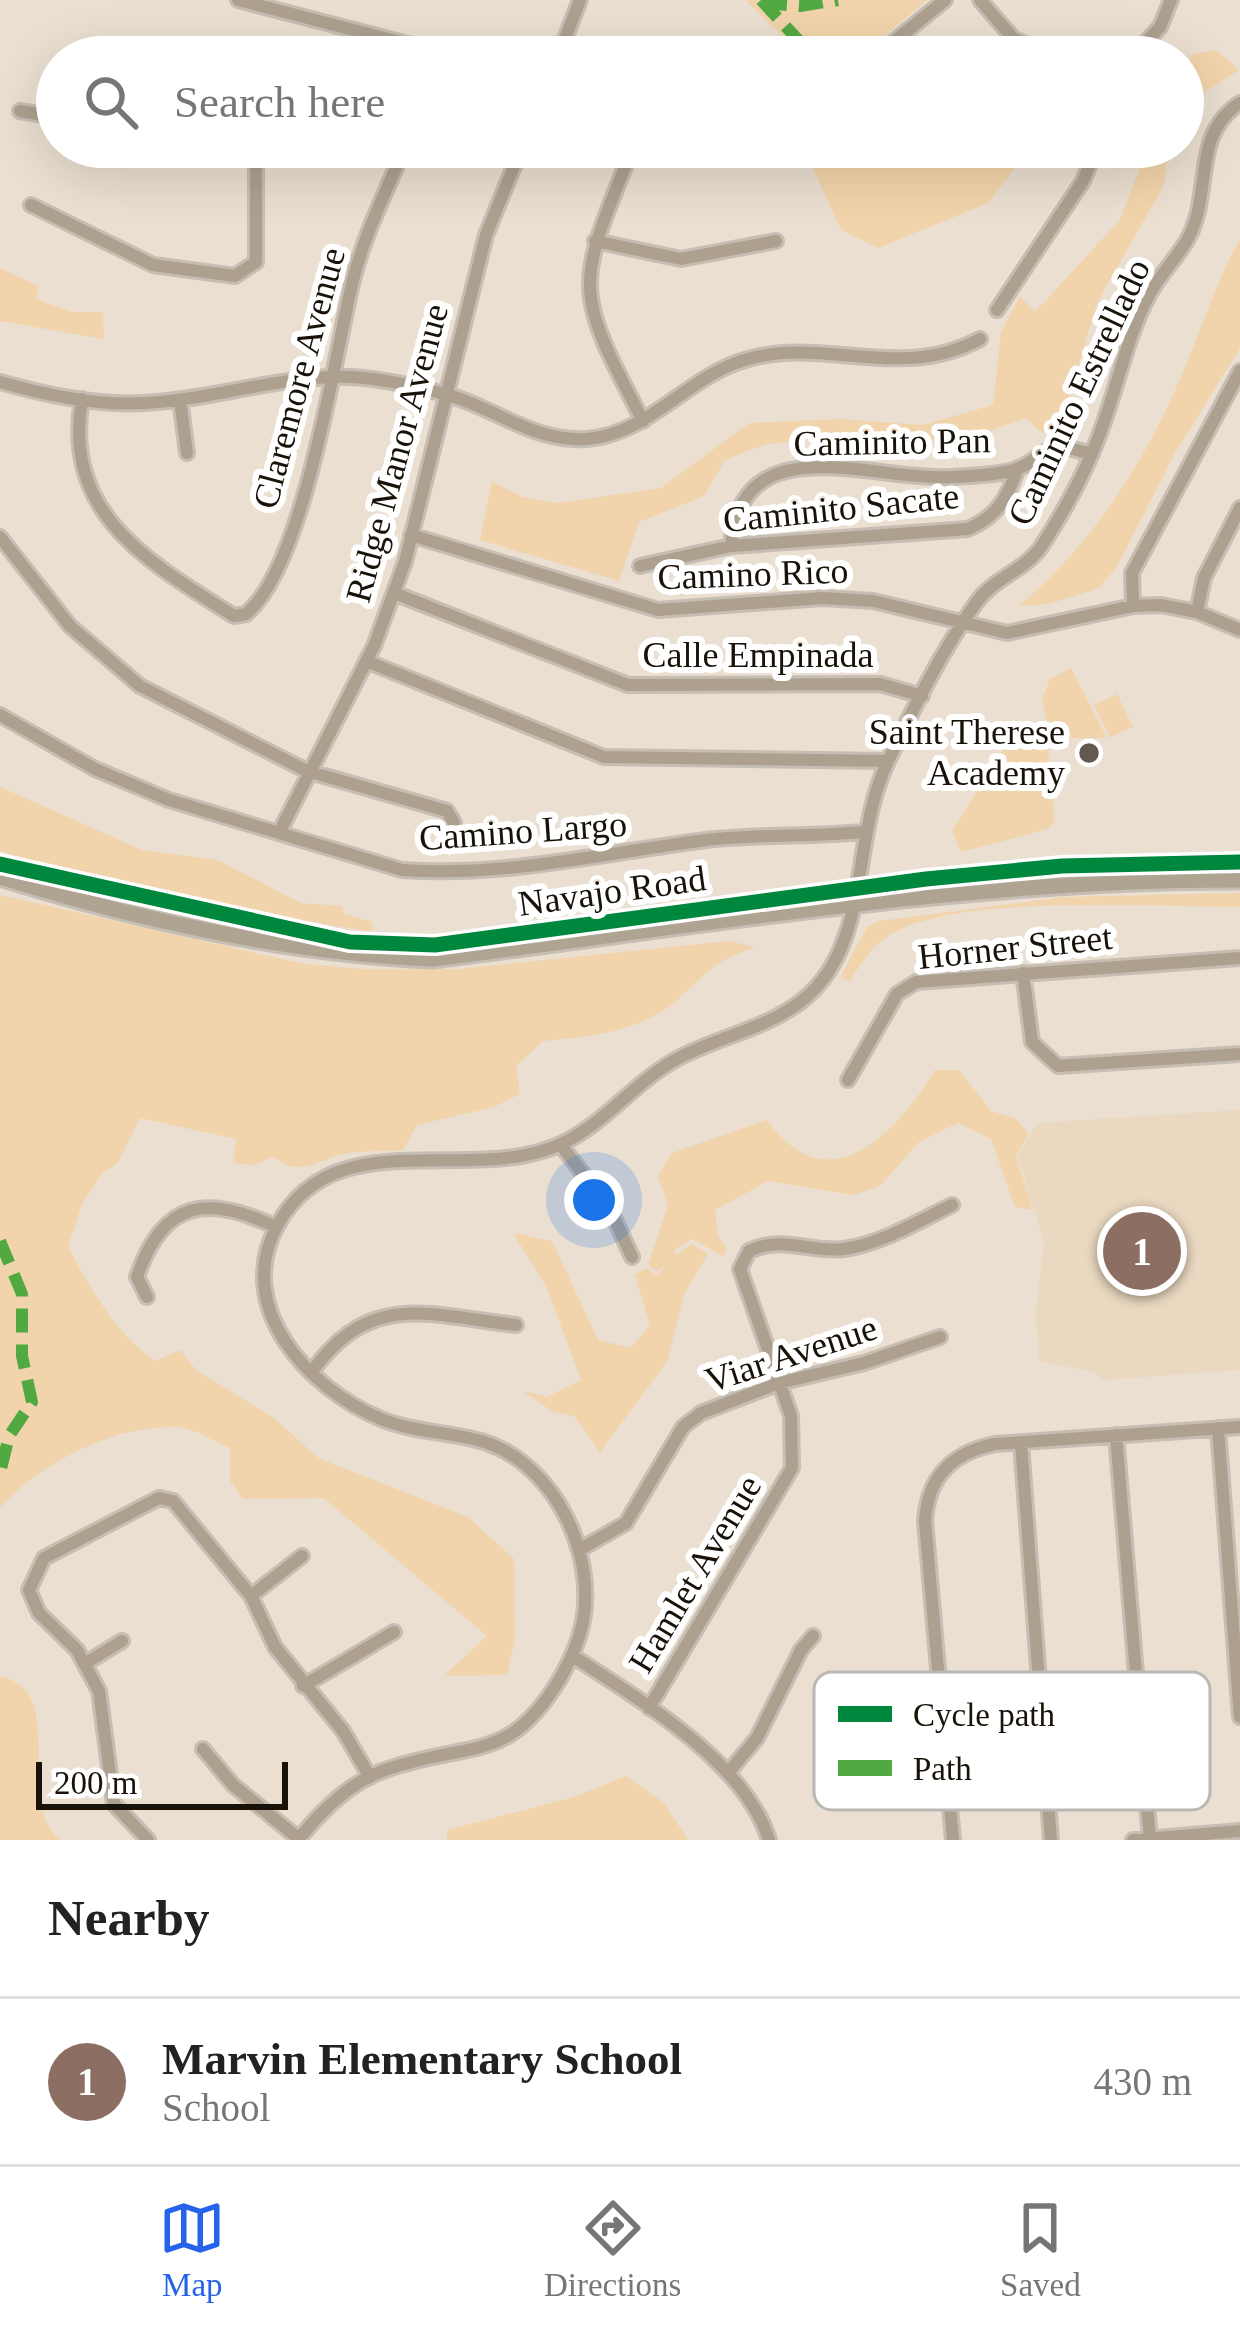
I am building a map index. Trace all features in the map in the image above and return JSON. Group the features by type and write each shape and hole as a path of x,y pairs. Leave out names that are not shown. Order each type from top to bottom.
{"main road":[{"name":"Navajo Road","path":"0,878 54,894 350,955 433,959 857,906 975,883 1142,862 1240,862"},
{"name":"Navajo Road","path":"0,864 350,942 435,945 856,888 1240,880"}],"street":[{"path":"238,0 376,36"},
{"path":"566,36 580,0"},
{"path":"901,36 945,0"},
{"path":"980,0 1011,36"},
{"path":"1152,36 1171,0"},
{"name":"Caminito Estrellado","path":"1204,162 1208,141 1223,114 1240,103"},
{"path":"20,111 36,114"},
{"path":"31,205 153,265 235,276 256,262 256,168"},
{"name":"Claremore Avenue","path":"82,399 75,436 78,459 109,520 154,565 241,616 253,609 300,508 336,376 362,250 396,168"},
{"name":"Ridge Manor Avenue","path":"280,831 366,661 394,593 487,235 514,168"},
{"path":"625,168 588,268 593,320 644,421"},
{"path":"997,310 1088,168"},
{"name":"Caminito Estrellado","path":"857,906 864,832 888,761 966,622 994,584 1028,564 1042,548 1092,454 1144,304 1190,236 1203,168"},
{"path":"595,241 665,259 776,241"},
{"path":"0,382 82,399 179,400 336,376 444,393 535,435 585,439 619,434 686,388 748,358 787,354 919,361 951,354 980,339"},
{"path":"1132,606 1132,573 1240,371"},
{"path":"179,400 187,453"},
{"name":"Caminito Pan","path":"731,546 740,502 754,486 780,472 814,467 909,478 1018,469 1057,445 1092,454"},
{"name":"Caminito Sacate","path":"640,566 731,546 968,530 985,522 1006,500 1018,469"},
{"path":"1197,612 1204,578 1240,508"},
{"name":"Camino Rico","path":"411,535 658,610 823,598 873,601 1007,633 1132,606 1197,612 1240,630"},
{"path":"0,537 70,626 140,686 307,770 447,811 454,823"},
{"name":"Calle Empinada","path":"394,593 628,686 880,684 922,696"},
{"path":"366,661 604,757 888,761"},
{"name":"Camino Largo","path":"0,715 95,770 169,800 280,831 367,863 437,872 610,859 740,837 864,832"},
{"path":"203,1749 233,1785 298,1840 324,1809 370,1777 508,1739 544,1706 573,1656 586,1602 579,1550 559,1504 519,1458 482,1441 378,1418 311,1373 282,1339 268,1305 267,1266 276,1227 315,1182 349,1167 504,1159 560,1144 674,1061 805,999 834,966 857,906"},
{"name":"Horner Street","path":"848,1080 897,994 916,982 1240,958"},
{"path":"1023,973 1032,1042 1058,1066 1240,1054"},
{"path":"560,1144 610,1209 632,1257"},
{"name":"Hamlet Avenue","path":"649,1708 792,1468 791,1416 741,1264 749,1251 784,1241 817,1248 853,1247 952,1205"},
{"path":"147,1297 137,1277 147,1246 159,1228 192,1208 226,1207 276,1227"},
{"path":"311,1373 351,1326 377,1314 516,1325"},
{"name":"Viar Avenue","path":"579,1550 626,1522 683,1427 725,1401 940,1337"},
{"path":"940,1672 927,1500 940,1473 971,1449 1240,1427"},
{"path":"1218,1428 1240,1717"},
{"path":"1116,1436 1136,1672"},
{"path":"1021,1443 1038,1672"},
{"path":"148,1840 114,1804 108,1784 106,1715 86,1664 32,1600 31,1578 44,1558 159,1498 173,1502 251,1596 275,1647 343,1731 370,1777"},
{"path":"251,1596 302,1556"},
{"path":"303,1686 394,1632"},
{"path":"728,1773 757,1738 801,1650 813,1636"},
{"path":"86,1664 122,1641"},
{"path":"573,1656 649,1708 728,1773 756,1808 769,1840"},
{"path":"951,1810 953,1840"},
{"path":"1049,1810 1051,1840"},
{"path":"1133,1840 1240,1831"}],"shaded area":[{"path":"745,0 927,0 884,36 782,36"},
{"path":"1216,50 1239,70 1204,93 1204,52"},
{"path":"813,168 1015,168 988,203 878,248 841,230"},
{"path":"1140,168 1166,168 1164,185 1098,301 1061,423 1042,433 1026,418 955,443 852,436 766,444 725,460 704,496 639,522 619,581 480,540 492,481 522,497 558,503 661,488 749,423 839,419 923,425 993,405 1001,332 1020,296 1035,312 1120,220"},
{"path":"1240,239 1240,348 1175,453 1116,568 1099,588 1049,604 1019,606 1074,552 1139,460 1174,393"},
{"path":"0,268 39,286 36,299 72,312 103,312 104,339 0,321"},
{"path":"1071,668 1107,738 1050,738 1042,699 1050,679"},
{"path":"1117,694 1133,727 1110,737 1094,705"},
{"path":"1006,746 1048,750 1055,821 1048,829 961,852 952,831"},
{"path":"0,787 142,850 218,860 301,903 342,906 344,914 372,922 373,932 245,911 14,856 0,850"},
{"path":"1240,893 1240,907 1055,905 955,914 914,924 884,939 849,982 841,976 867,927 879,921 1064,897"},
{"path":"0,895 304,964 363,969 458,969 729,941 755,947 716,966 670,1006 637,1024 543,1041 516,1066 520,1094 494,1107 417,1125 403,1150 351,1153 301,1167 273,1157 254,1165 233,1163 236,1139 140,1118 117,1164 102,1173 82,1204 68,1247 105,1309 141,1350 155,1361 180,1350 196,1370 274,1418 318,1458 468,1517 514,1559 515,1639 507,1675 444,1676 487,1636 324,1498 243,1499 230,1481 230,1448 190,1429 128,1432 81,1449 37,1475 0,1507"},
{"path":"935,1070 959,1070 991,1111 1016,1119 1029,1134 1016,1156 1033,1210 1015,1207 991,1139 958,1123 919,1142 880,1186 853,1195 768,1181 715,1210 718,1236 727,1249 723,1256 692,1239 673,1251 677,1255 692,1244 708,1254 684,1294 667,1362 600,1452 574,1416 553,1412 523,1391 547,1397 581,1380 547,1288 513,1233 552,1241 598,1340 631,1348 650,1326 635,1275 646,1268 657,1276 665,1266 657,1271 648,1265 668,1206 658,1176 672,1153 767,1120 790,1145 814,1157 837,1159 881,1137"},
{"path":"1240,1110 1240,1370 1103,1380 1093,1372 1039,1361 1036,1313 1044,1242 1018,1156 1037,1123"},
{"path":"0,1676 21,1686 33,1702 40,1799 47,1822 60,1840 0,1840"},
{"path":"626,1776 663,1802 688,1840 447,1840 447,1830 574,1797"}],"marked path":[{"path":"761,0 794,36"},
{"path":"763,3 800,6 838,0"},
{"path":"0,1241 22,1294 22,1356 32,1402 9,1436 0,1473"}],"cycle path":[{"path":"0,864 350,942 435,945 926,879 1062,866 1240,862"}],"place":[{"name":"Saint Therese Academy","path":"1089,753"},
{"name":"Marvin Elementary School","path":"1142,1251"}]}
